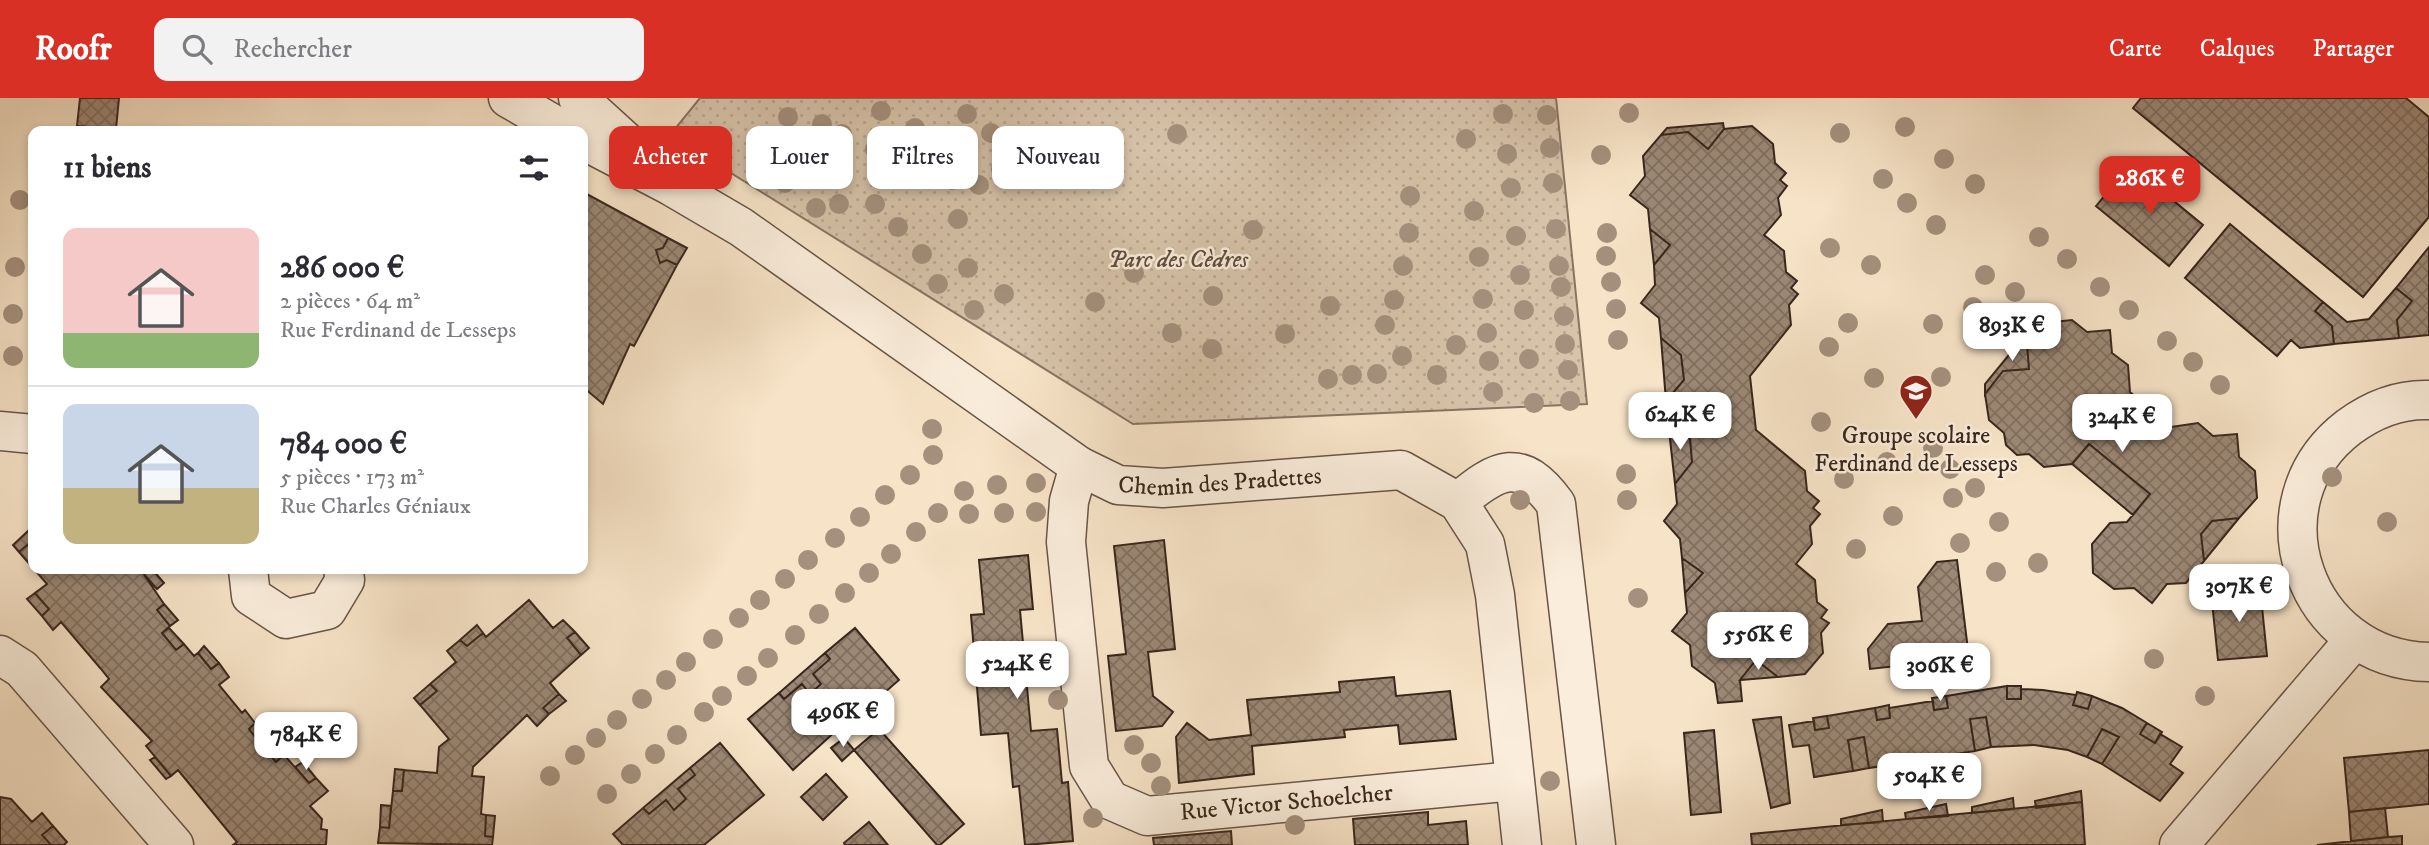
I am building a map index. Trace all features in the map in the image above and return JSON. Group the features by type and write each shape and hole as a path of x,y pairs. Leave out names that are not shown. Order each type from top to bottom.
{"street":[{"path":"508,98 556,126"},
{"name":"Chemin des Pradettes","path":"578,98 611,126"},
{"name":"Chemin des Pradettes","path":"588,143 609,154"},
{"name":"Chemin des Pradettes","path":"676,189 741,227 1079,466 1118,485 1163,488 1401,470 1458,502 1485,544 1495,595 1522,845"},
{"path":"2429,400 2399,403 2378,410 2340,434 2315,466 2301,499 2297,534 2306,577 2329,615 2355,639 2387,655 2429,662"},
{"path":"0,431 28,434"},
{"name":"Rue Victor Schoelcher","path":"1079,466 1069,501 1066,542 1089,766 1110,800 1147,816 1514,781"},
{"path":"1458,502 1487,478 1514,472 1539,482 1556,504 1596,845"},
{"path":"249,574 251,596 286,619 327,610 345,580 344,574"},
{"path":"2179,845 2355,639"},
{"path":"0,655 22,669 174,845"}],"green space":[{"name":"Parc des Cèdres","path":"700,98 1556,98 1587,404 1133,424 757,189 853,189 853,126 746,126 746,182 732,174 732,126 677,126"}],"building":[{"path":"80,98 119,98 116,126 77,126"},
{"path":"2141,98 2406,98 2429,117 2429,217 2363,297 2133,108"},
{"path":"1723,123 1724,129 1708,149 1688,132 1661,135 1667,128"},
{"path":"1752,126 1773,144 1775,163 1786,173 1780,180 1787,186 1778,198 1781,215 1764,235 1784,251 1786,272 1797,281 1791,288 1798,294 1789,305 1791,325 1750,376 1756,430 1805,471 1807,491 1819,501 1813,508 1820,514 1810,526 1812,544 1796,564 1815,580 1817,602 1827,610 1821,618 1829,623 1821,633 1823,653 1805,674 1778,677 1756,660 1740,680 1742,701 1718,703 1715,683 1692,666 1690,645 1672,631 1687,613 1685,593 1703,573 1682,558 1680,539 1664,521 1677,504 1675,484 1692,462 1690,439 1668,421 1666,401 1684,380 1681,355 1661,338 1659,318 1641,303 1655,285 1654,265 1670,245 1650,229 1648,209 1630,195 1645,176 1643,156 1661,135 1688,132 1708,149 1724,129"},
{"path":"2130,165 2203,225 2169,266 2096,206"},
{"path":"588,195 668,238 663,248 656,250 660,263 667,260 677,265 634,346 630,344 603,404 588,391"},
{"path":"2230,224 2323,302 2315,311 2332,326 2334,344 2300,348 2291,340 2277,356 2185,278"},
{"path":"1650,229 1670,245 1654,265"},
{"path":"668,238 687,248 677,265 667,260 660,263 656,250 663,248"},
{"path":"2429,247 2429,335 2399,338 2397,320 2412,301 2396,288"},
{"path":"2396,288 2412,301 2397,320 2399,338 2334,344 2332,326 2315,311 2323,302 2347,322 2369,319"},
{"path":"2072,320 2087,332 2110,330 2112,353 2128,365 2130,392 2171,427 2198,423 2213,436 2237,434 2239,457 2255,471 2257,498 2239,518 2212,521 2201,534 2204,561 2186,583 2167,584 2152,603 2134,588 2114,589 2093,573 2092,544 2110,523 2127,522 2150,494 2089,444 2072,464 2044,467 2029,454 2017,455 2006,445 2004,433 1989,420 1985,394 2003,371 2029,369 2027,344 2044,323"},
{"path":"1661,338 1681,355 1684,380 1666,401"},
{"path":"2021,340 2027,344 2029,369 2003,371 1985,394 1985,384"},
{"path":"1668,421 1690,439 1692,462 1675,484"},
{"path":"2089,444 2150,494 2133,515 2072,464"},
{"path":"2239,518 2204,561 2201,534 2212,521"},
{"path":"28,531 28,544 19,552 13,545"},
{"path":"1164,540 1175,649 1148,652 1153,696 1173,712 1162,726 1116,731 1108,656 1126,654 1114,546"},
{"path":"28,544 28,562 19,552"},
{"path":"1028,555 1033,609 1020,610 1031,731 1057,729 1062,783 1068,782 1073,841 1025,845 1019,786 1013,787 1008,733 981,735 971,615 984,614 979,560"},
{"path":"1682,558 1703,573 1685,593"},
{"path":"1957,560 1969,658 1870,669 1868,649 1888,624 1922,621 1918,587 1937,562"},
{"path":"38,574 144,574 164,604 157,610 170,626 162,633 176,650 184,644 194,656 198,653 211,669 219,663 229,677 219,685 242,713 245,710 255,723 249,729 262,746 276,762 284,755 309,783 316,778 328,791 310,806 322,819 321,829 327,830 326,845 233,845 237,842 178,770 171,776 146,746 152,741 101,687 109,679 101,669 61,622 53,630 42,616 49,609 35,593 47,584"},
{"path":"144,574 156,574 164,583 157,589"},
{"path":"2260,587 2267,656 2218,660 2211,592"},
{"path":"35,593 49,609 42,616 27,599"},
{"path":"529,600 553,628 563,620 575,632 567,638 581,655 550,683 559,694 543,708 549,714 537,726 527,715 473,767 472,776 484,777 481,814 486,815 485,836 493,837 492,845 378,843 380,827 389,828 393,791 402,791 404,770 437,773 439,747 449,739 420,705 437,691 430,684 456,662 447,651 460,640 467,646 483,633 486,637"},
{"path":"164,604 178,620 170,626 157,610"},
{"path":"477,625 483,633 467,646 460,640"},
{"path":"169,628 184,644 176,650 162,633"},
{"path":"855,628 899,680 853,720 850,718 793,770 748,719 779,693 784,699 802,684 810,694 821,684 813,674 830,659 825,653"},
{"path":"575,632 589,648 581,655 567,638"},
{"path":"204,646 219,663 211,669 198,653"},
{"path":"825,653 830,659 813,674 821,684 810,694 802,684 784,699 779,693"},
{"path":"1756,660 1778,677 1740,680"},
{"path":"1394,677 1396,696 1450,691 1456,739 1400,744 1398,725 1344,730 1345,737 1252,746 1254,774 1179,783 1176,737 1187,723 1209,740 1251,735 1247,700 1340,692 1339,682"},
{"path":"430,684 437,691 420,705 414,698"},
{"path":"2007,686 2021,686 2021,699 2007,699"},
{"path":"2007,686 2007,699 2021,699 2021,689 2043,690 2076,695 2073,705 2088,709 2092,696 2122,708 2147,723 2140,734 2155,743 2160,734 2182,747 2170,764 2183,773 2160,801 2102,764 2119,737 2102,729 2087,757 2068,750 2034,745 1991,747 1986,717 1970,719 1975,751 1869,768 1864,737 1848,740 1853,771 1814,777 1809,745 1793,747 1789,725 1814,721 1815,730 1829,728 1827,716 1875,708 1877,720 1890,718 1889,708 1933,701 1934,710 1948,708 1946,696"},
{"path":"2077,692 2092,696 2088,709 2073,705"},
{"path":"559,694 566,701 549,714 543,708"},
{"path":"1946,696 1948,708 1934,710 1932,698"},
{"path":"1889,705 1890,718 1877,720 1875,708"},
{"path":"1827,716 1829,728 1815,730 1813,718"},
{"path":"1781,717 1790,803 1771,808 1753,720"},
{"path":"1986,717 1991,747 1975,751 1970,719"},
{"path":"255,723 269,740 262,746 249,729"},
{"path":"2147,723 2162,732 2155,743 2140,734"},
{"path":"879,729 964,824 940,845 937,845 854,750"},
{"path":"2102,729 2119,737 2102,764 2087,757"},
{"path":"1714,730 1721,812 1691,815 1684,733"},
{"path":"1864,737 1869,768 1853,771 1848,740"},
{"path":"844,738 854,750 842,761 831,748"},
{"path":"269,740 284,755 276,762 262,746"},
{"path":"720,743 764,795 704,845 623,845 613,834 643,808 649,814 666,800 674,810 686,799 678,789 695,775 690,768"},
{"path":"2429,750 2429,804 2349,812 2344,758"},
{"path":"155,757 171,776 166,779 150,760"},
{"path":"303,762 316,778 309,783 295,767"},
{"path":"690,768 695,775 678,789 686,799 674,810 666,800 649,814 643,808"},
{"path":"395,769 404,770 402,791 393,791"},
{"path":"826,774 847,797 823,820 801,797"},
{"path":"2081,791 2082,802 2036,808 2035,801"},
{"path":"0,797 11,799 32,822 42,813 53,826 42,835 51,845 0,845"},
{"path":"2013,798 2014,809 1972,813 1972,807"},
{"path":"2082,802 2085,845 1752,845 1751,834"},
{"path":"1946,804 1948,816 1906,819 1905,813"},
{"path":"381,805 391,806 389,828 380,827"},
{"path":"2385,808 2388,837 2351,841 2349,812"},
{"path":"1882,810 1883,822 1841,825 1841,819"},
{"path":"1428,812 1428,825 1466,821 1468,845 1355,845 1353,819"},
{"path":"486,815 495,816 493,837 485,836"},
{"path":"869,822 888,845 845,845 844,843"},
{"path":"53,826 67,842 64,845 51,845 42,835"},
{"path":"1231,831 1232,845 1154,845 1153,838"},
{"path":"2402,836 2402,845 2317,845 2388,837"}],"place":[{"name":"Groupe scolaire Ferdinand de Lesseps","path":"1916,421"}]}
